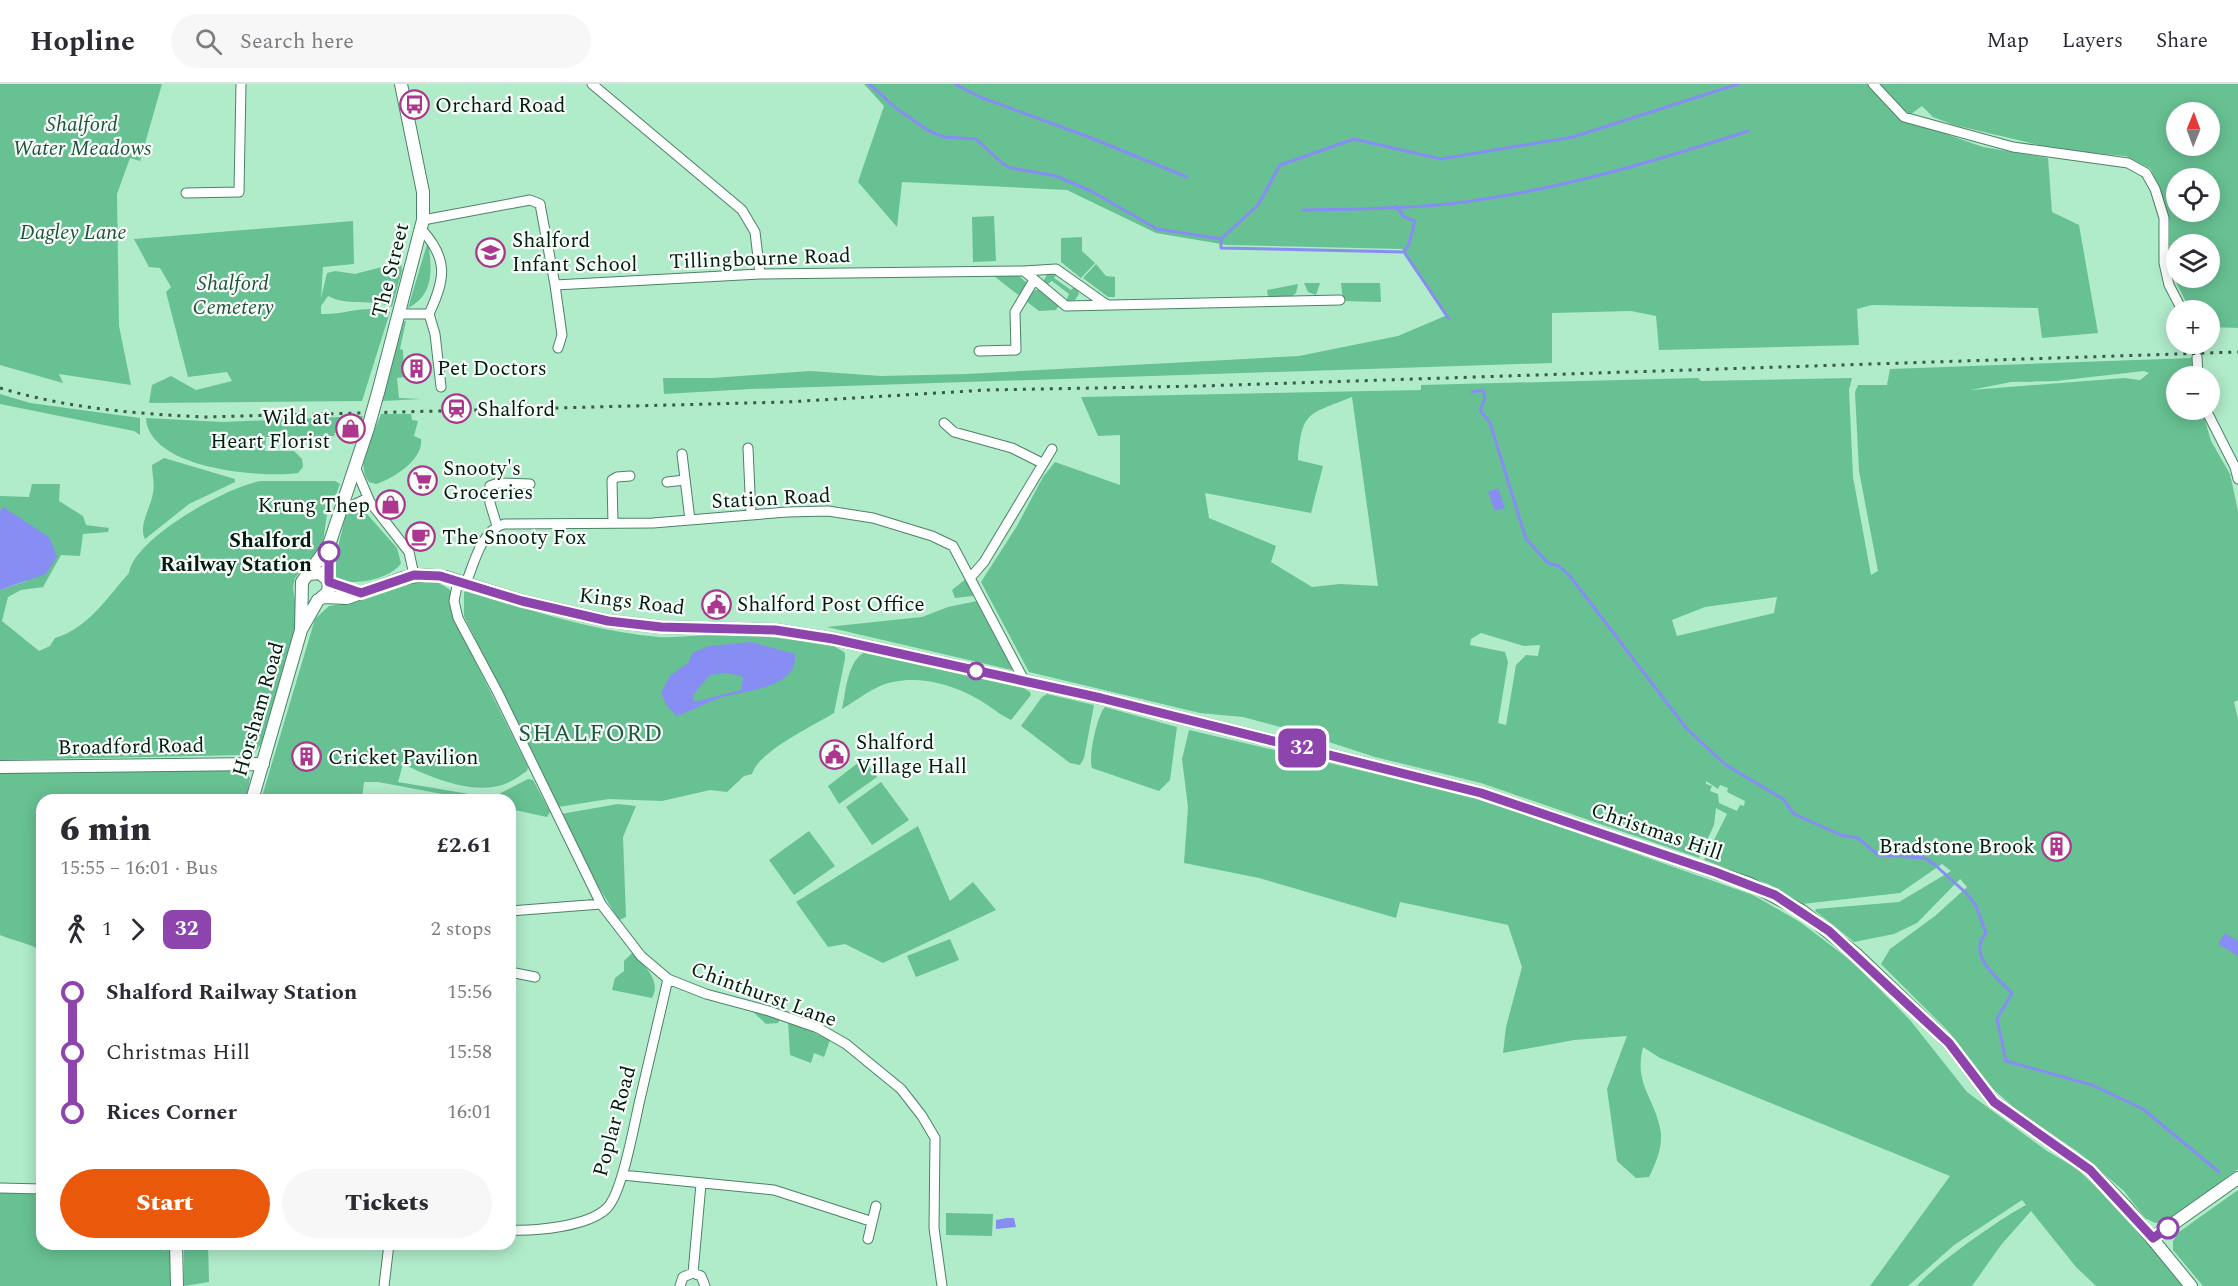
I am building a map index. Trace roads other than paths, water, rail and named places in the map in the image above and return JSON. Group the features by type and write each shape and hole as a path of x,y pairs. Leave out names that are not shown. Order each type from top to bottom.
{"main road":[{"name":"The Street","path":"355,466 400,314 422,225 423,192 401,84"},
{"path":"329,545 329,591 321,598 309,599 302,591 302,581 329,545 355,466"},
{"path":"309,574 317,572 328,580 361,593"},
{"name":"Kings Road","path":"321,598 347,598 414,575 440,576 529,603 608,621 661,627 795,633 877,648 1025,682"},
{"name":"Horsham Road","path":"254,794 301,630 302,591"},
{"name":"Horsham Road","path":"301,630 321,598"},
{"name":"Christmas Hill","path":"1025,682 1101,698 1488,795 1698,865 1775,895 1811,917 1857,955 1949,1043 1994,1102 2090,1170 2153,1238 2191,1286"},
{"name":"Broadford Road","path":"0,767 263,764"},
{"path":"2153,1238 2238,1178"},
{"path":"176,1250 177,1286"}],"street":[{"path":"186,193 239,192 241,84"},
{"path":"592,84 742,210 755,232 760,274"},
{"path":"1873,84 1905,117 2013,147 2128,163 2146,173 2156,189 2164,218 2164,263 2169,285 2177,300"},
{"path":"441,387 435,334 429,314 441,287 441,273 437,248 422,225 530,200 540,204 562,335 558,348"},
{"name":"Tillingbourne Road","path":"555,285 760,274 1056,269 1107,305"},
{"path":"1024,271 1066,306 1340,300"},
{"path":"979,351 1016,350 1016,312 1034,280"},
{"path":"400,314 429,314"},
{"path":"2197,357 2197,366"},
{"path":"2211,420 2237,467 2238,479"},
{"path":"944,423 957,433 1012,448 1042,463"},
{"path":"748,448 751,515"},
{"path":"970,578 984,562 1052,449"},
{"path":"682,454 690,520"},
{"path":"355,466 368,498 409,552 414,575"},
{"path":"613,523 612,480 617,477 630,476"},
{"path":"667,482 685,480"},
{"path":"462,582 486,537 497,526 489,503 490,486 498,483 530,484"},
{"path":"343,506 349,507 368,498"},
{"name":"Station Road","path":"497,526 690,520 828,511 863,515 893,523 950,543 1025,682"},
{"name":"Chinthurst Lane","path":"462,582 454,601 458,618 498,693 601,904 641,956 668,979 706,994 770,1011 818,1028 846,1044 901,1089 922,1116 935,1138 934,1228 942,1286"},
{"path":"516,911 601,904"},
{"path":"516,973 535,977"},
{"name":"Poplar Road","path":"516,1230 530,1231 584,1220 607,1208 622,1175 668,979"},
{"path":"622,1175 774,1190 870,1221"},
{"path":"693,1273 701,1184"},
{"path":"0,1188 36,1190"},
{"path":"868,1239 870,1221 876,1206"},
{"path":"384,1286 388,1250"},
{"path":"680,1286 683,1277 693,1273 701,1276 705,1286"}],"water":[{"path":"1498,488 1505,508 1495,511 1488,492"},
{"path":"3,507 49,537 57,556 46,574 0,590 0,511"},
{"path":"751,642 795,654 794,666 788,675 768,686 720,698 676,716 666,704 661,693 670,676 689,662 692,653 709,646","holes":["727,673 743,677 741,690 694,702 693,695 710,675"]},
{"path":"2225,933 2238,941 2238,956 2218,944"},
{"path":"1014,1218 1016,1227 996,1229 996,1220"}],"waterway":[{"path":"869,84 897,109 929,131 944,137 976,139 1003,164 1011,168 1056,176 1091,191 1157,229 1221,239"},
{"path":"955,84 980,97 1086,136 1187,177"},
{"path":"1221,239 1258,205 1280,165 1354,139 1441,159 1573,137 1738,84"},
{"path":"1303,210 1430,206 1486,199 1600,175 1748,131"},
{"path":"1396,206 1404,217 1415,221 1409,244 1404,252"},
{"path":"1221,239 1221,248 1404,252 1449,319"},
{"path":"1472,392 1483,390 1485,399 1480,410 1490,423 1526,539 1548,563 1559,566 1569,575 1687,729 1726,765 1783,799 1794,814 1841,835 1858,838 1878,855 1925,858 1934,864 1966,893 1976,906 1986,933 1981,941 1982,957 1992,973 2012,993 1997,1019 2006,1061 2092,1085 2143,1109 2219,1172"}],"railway":[{"path":"0,388 50,401 101,409 205,417 787,402 987,390 1201,386 2238,352"}],"place":[{"name":"Orchard Road","path":"414,105"},
{"name":"Shalford Infant School","path":"491,252"},
{"name":"Pet Doctors","path":"416,368"},
{"name":"Shalford","path":"456,409"},
{"name":"Wild at Heart Florist","path":"351,429"},
{"name":"Snooty's Groceries","path":"422,480"},
{"name":"Krung Thep","path":"391,505"},
{"name":"The Snooty Fox","path":"421,537"},
{"name":"Shalford Railway Station","path":"329,552"},
{"name":"Shalford Post Office","path":"716,604"},
{"name":"Shalford Village Hall","path":"835,754"},
{"name":"Cricket Pavilion","path":"307,757"},
{"name":"Bradstone Brook","path":"2056,846"}],"district":[{"name":"SHALFORD","path":"591,733"}],"park label":[{"name":"Shalford Water Meadows","path":"82,136"},
{"name":"Dagley Lane","path":"73,232"},
{"name":"Shalford Cemetery","path":"233,295"}]}
